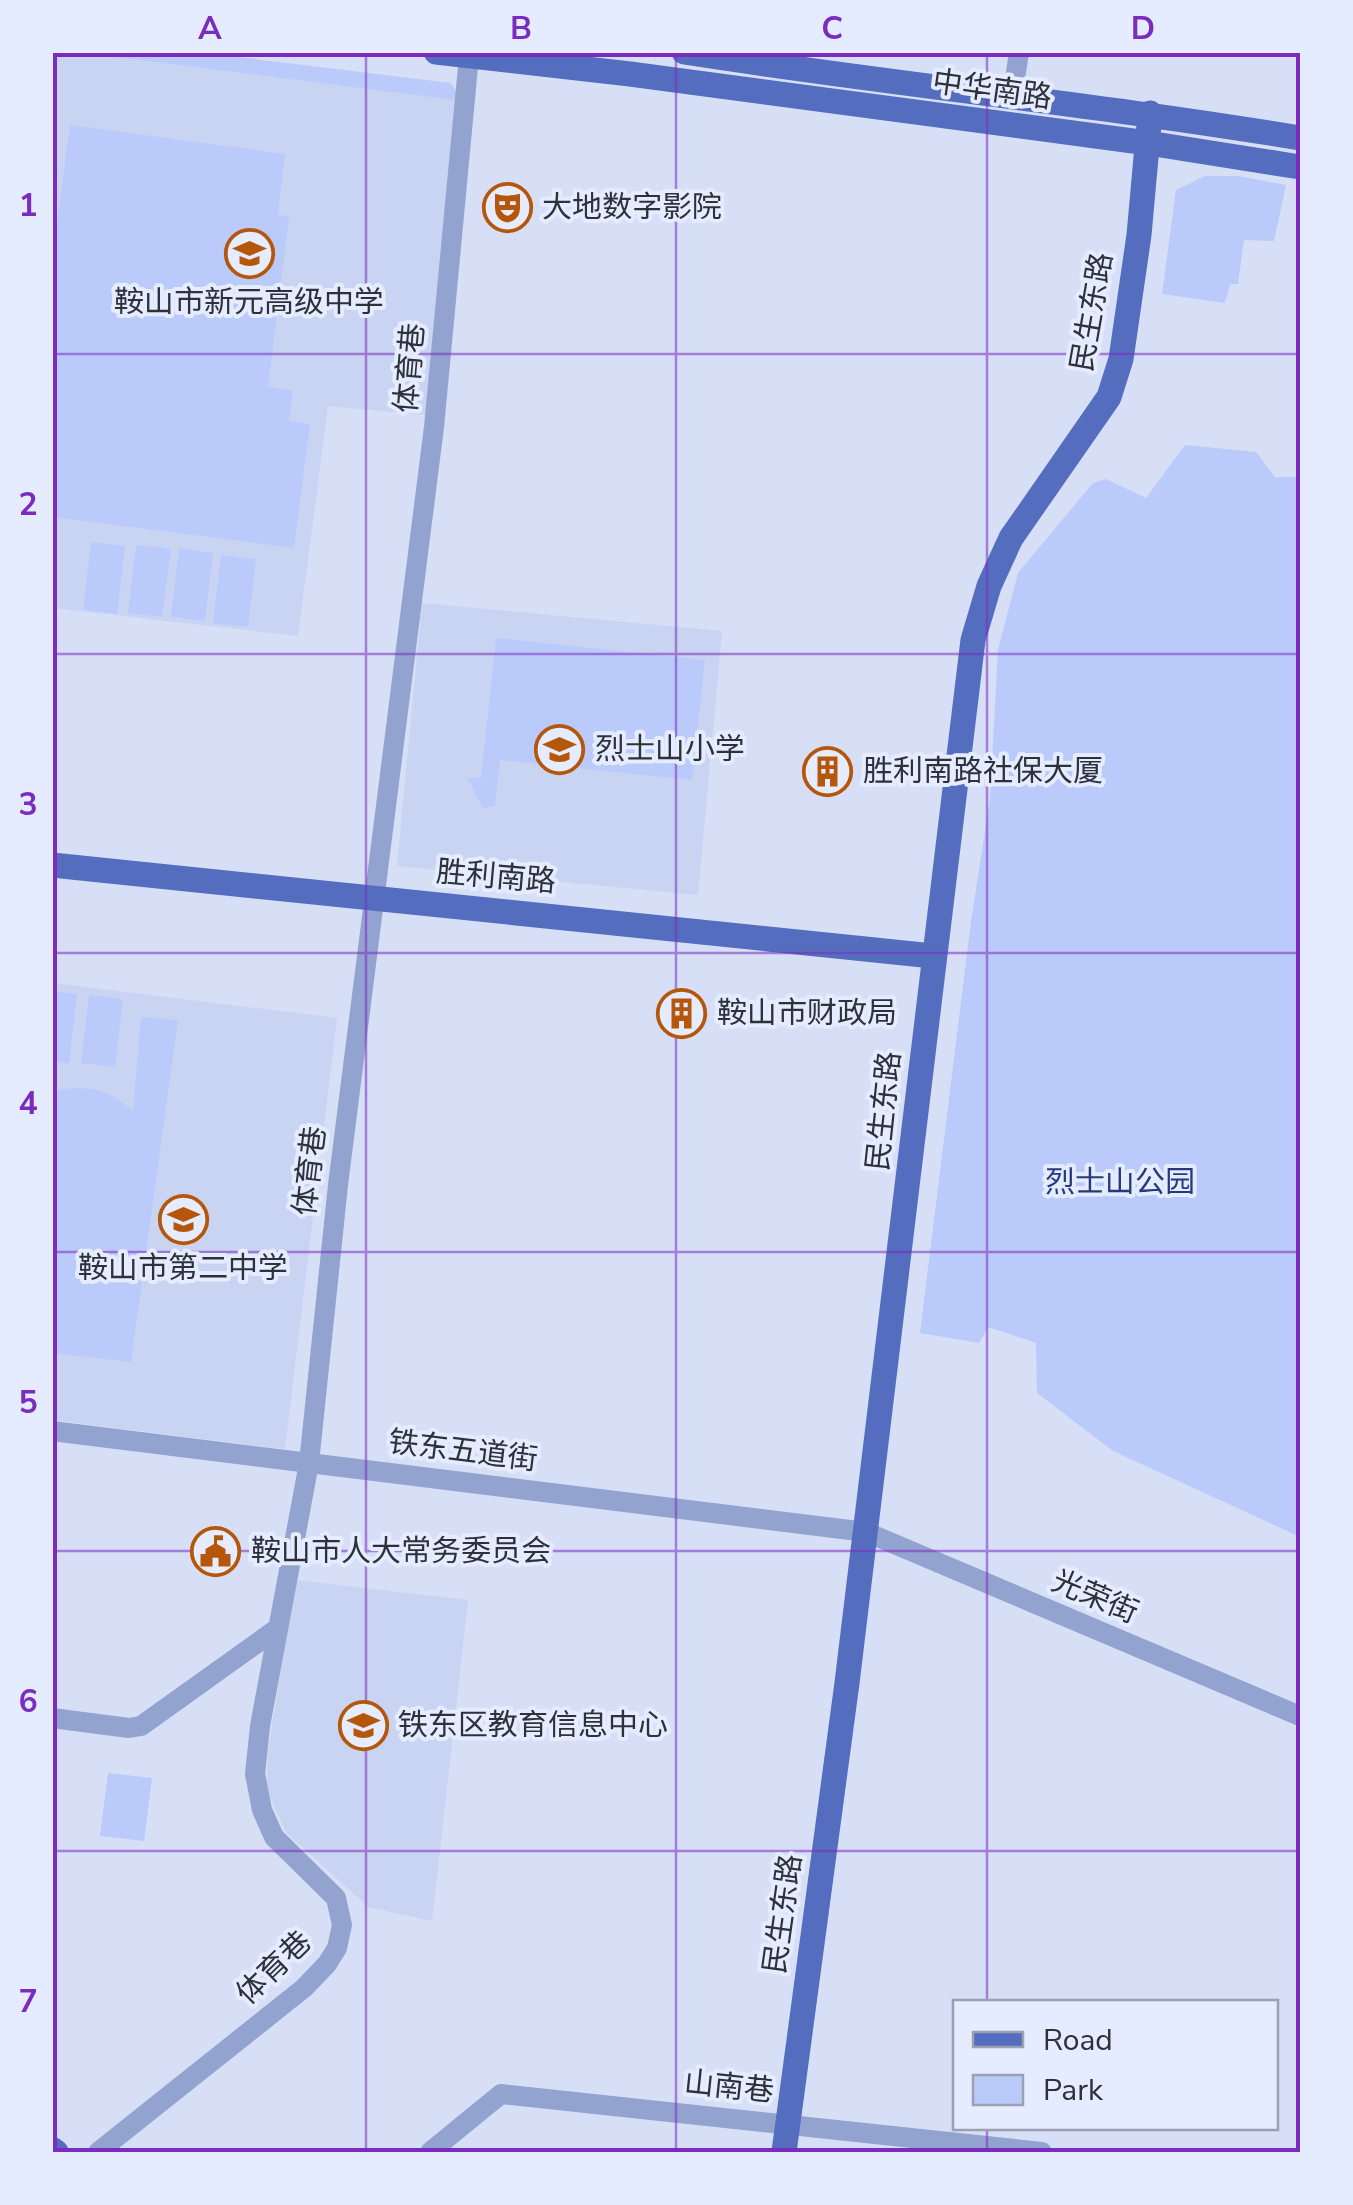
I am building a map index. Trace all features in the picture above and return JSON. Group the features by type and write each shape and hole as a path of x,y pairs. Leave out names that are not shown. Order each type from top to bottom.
{"main road":[{"name":"中华南路","path":"436,52 1148,144 1300,168"},
{"name":"中华南路","path":"684,52 1012,99 1150,113 1300,138"},
{"name":"民生东路","path":"784,2152 900,1264 933,956 973,640 989,586 1012,538 1109,397 1121,359 1150,113"},
{"name":"胜利南路","path":"52,865 933,956"}],"street":[{"path":"1012,99 1019,52"},
{"name":"体育巷","path":"98,2152 304,1988 338,1948 342,1926 336,1898 274,1836 262,1810 255,1774 260,1726 309,1463 338,1185 434,427 469,56"},
{"name":"铁东五道街","path":"52,1430 866,1532"},
{"name":"光荣街","path":"866,1532 1300,1716"},
{"path":"52,1718 128,1728 141,1726 278,1628"},
{"name":"山南巷","path":"430,2152 501,2094 1042,2152"}],"shaded area":[{"name":"鞍山市新元高级中学","path":"53,53 83,53 462,101 427,415 328,406 298,636 53,608"},
{"name":"烈士山小学","path":"422,603 722,631 698,895 397,866"},
{"name":"鞍山市第二中学","path":"53,983 337,1018 285,1449 53,1420"},
{"name":"铁东区教育信息中心","path":"295,1580 468,1600 432,1921 368,1907 286,1832 267,1791 268,1751"}],"green space":[{"path":"83,53 206,53 451,83 462,101"},
{"path":"70,125 285,154 278,214 289,217 268,387 293,391 289,421 310,424 294,548 53,517 52,262"},
{"path":"1205,176 1238,176 1286,185 1274,241 1244,240 1238,284 1230,284 1225,303 1162,294 1176,190"},
{"name":"烈士山公园","path":"1185,445 1256,452 1275,477 1300,477 1300,1537 1113,1451 1037,1393 1036,1343 988,1327 979,1343 920,1333 990,799 998,650 1018,573 1093,483 1106,479 1146,498"},
{"path":"91,542 125,546 117,614 83,610"},
{"path":"136,545 171,549 162,617 128,613"},
{"path":"179,548 213,553 205,621 171,617"},
{"path":"221,555 256,559 248,627 213,623"},
{"path":"496,638 705,660 692,780 500,760 495,806 483,808 467,778 481,778"},
{"path":"53,991 77,994 69,1063 53,1061"},
{"path":"89,995 123,999 115,1067 81,1063"},
{"path":"141,1017 178,1020 131,1362 53,1353 53,1091 96,1090 133,1111"},
{"path":"108,1773 152,1778 144,1841 100,1836"}],"place":[{"name":"大地数字影院","path":"507,207"},
{"name":"鞍山市新元高级中学","path":"249,253"},
{"name":"烈士山小学","path":"560,749"},
{"name":"胜利南路社保大厦","path":"828,771"},
{"name":"鞍山市财政局","path":"682,1013"},
{"name":"鞍山市第二中学","path":"183,1219"},
{"name":"鞍山市人大常务委员会","path":"216,1551"},
{"name":"铁东区教育信息中心","path":"363,1725"}]}
